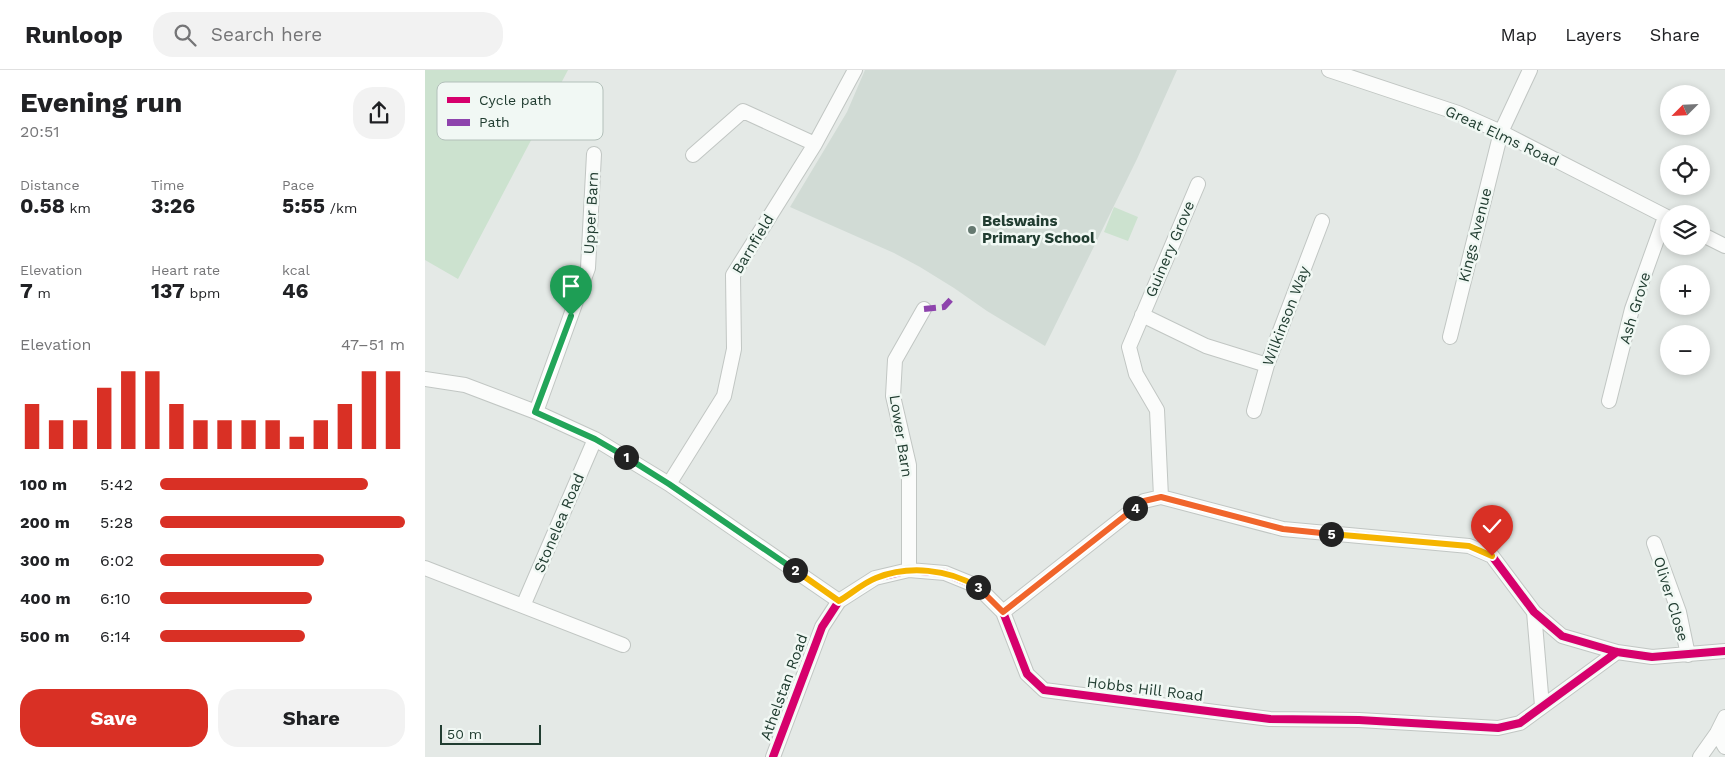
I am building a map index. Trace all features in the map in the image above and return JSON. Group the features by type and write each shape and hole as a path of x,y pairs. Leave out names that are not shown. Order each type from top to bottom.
{"street":[{"name":"Barnfield","path":"669,484 723,396 734,348 733,275 815,144 855,70"},
{"name":"Great Elms Road","path":"1329,70 1458,113 1501,132 1660,214"},
{"name":"Kings Avenue","path":"1450,337 1501,132 1530,70"},
{"path":"693,155 743,111 815,144"},
{"name":"Upper Barn","path":"535,412 588,268 594,154"},
{"name":"Guinery Grove","path":"1161,497 1157,410 1135,374 1129,347 1199,184"},
{"name":"Wilkinson Way","path":"1254,411 1267,366 1321,221"},
{"name":"Ash Grove","path":"1609,401 1632,309 1660,236"},
{"path":"1710,238 1725,246"},
{"name":"Lower Barn","path":"909,570 909,465 893,396 895,360 924,309"},
{"name":"Guinery Grove","path":"1142,315 1205,346 1267,366"},
{"path":"425,380 465,385 535,412 595,439 669,484 839,601"},
{"name":"Stonelea Road","path":"523,606 595,439"},
{"path":"1003,612 1144,501 1161,497 1283,529 1469,546 1492,556 1533,612 1562,636 1617,652 1652,657 1725,651"},
{"name":"Oliver Close","path":"1654,543 1679,612 1688,654"},
{"path":"425,568 623,645"},
{"name":"Hobbs Hill Road","path":"822,627 839,601 875,578 909,570 945,573 977,586 1003,612 1027,674 1044,690 1270,719 1359,720 1498,728 1520,723 1617,652"},
{"path":"1533,612 1542,706"},
{"name":"Athelstan Road","path":"773,757 822,627"},
{"path":"1700,757 1717,733 1725,717"},
{"path":"1717,733 1725,747"}],"shaded area":[{"name":"Belswains Primary School","path":"865,70 1177,70 1137,159 1045,346 920,267 894,253 790,207 847,112"}],"green space":[{"path":"425,70 568,70 562,82 437,82 437,140 531,140 458,279 425,260"},
{"path":"1114,207 1138,217 1128,241 1104,232"}],"marked path":[{"path":"924,309 944,307 954,296"}],"cycle path":[{"path":"1003,612 1144,501 1161,497 1283,529 1469,546 1492,556 1534,612 1562,636 1617,652 1652,657 1725,651"},
{"path":"773,757 822,627 839,601 875,578 909,570 945,573 977,586 1003,612 1027,674 1044,690 1270,719 1359,720 1498,728 1520,723 1617,652"}],"place":[{"name":"Belswains Primary School","path":"972,230"}],"route":[{"path":"571,316 535,412 595,439 669,484 839,601 875,578 909,570 945,573 977,586 1003,612 1144,501 1161,497 1283,529 1469,546 1492,556"}]}
